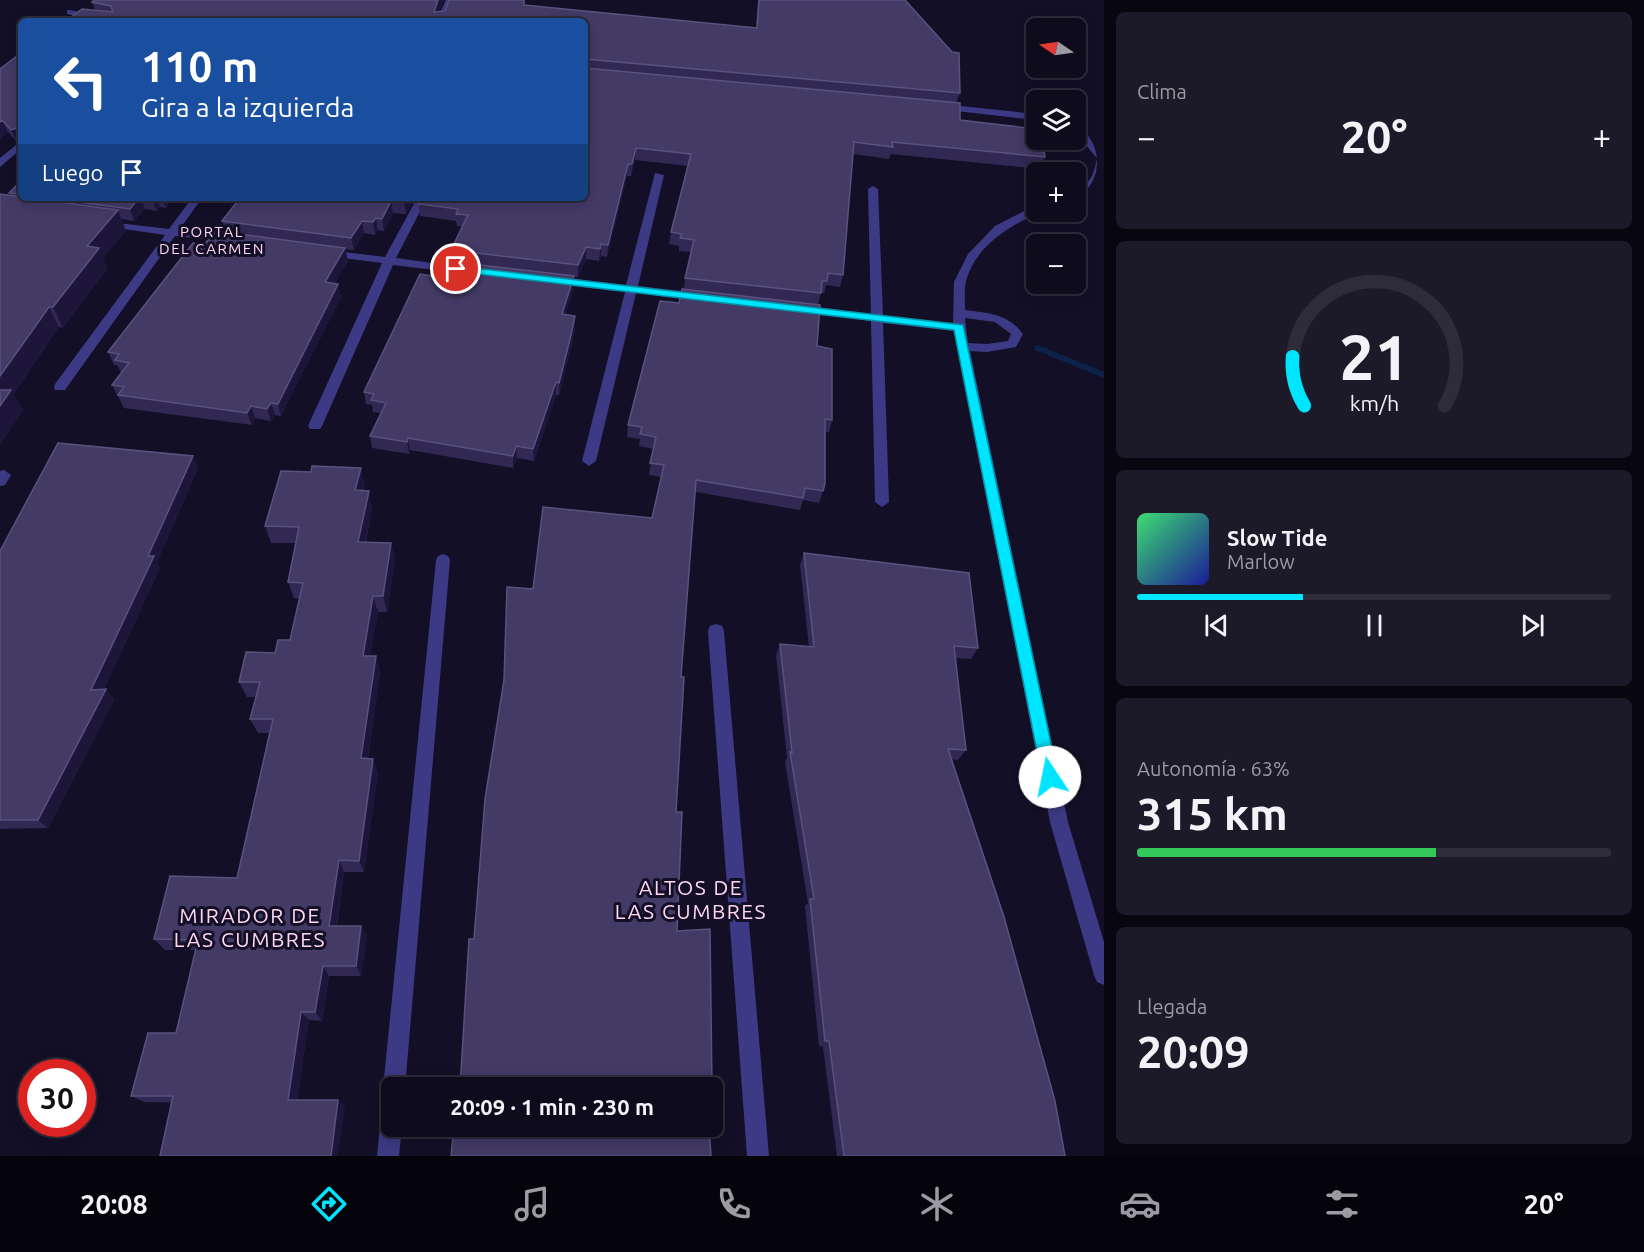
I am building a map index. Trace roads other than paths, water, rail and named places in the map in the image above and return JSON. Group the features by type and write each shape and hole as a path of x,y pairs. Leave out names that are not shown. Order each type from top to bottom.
{"street":[{"path":"441,18 450,0"},
{"path":"70,12 97,18"},
{"path":"926,105 1026,116"},
{"path":"1086,138 1102,158 1100,175 1091,188 1086,190"},
{"path":"0,164 18,147"},
{"path":"589,460 633,290 659,176"},
{"path":"873,189 882,502"},
{"path":"60,387 195,201"},
{"path":"315,426 390,261 420,201"},
{"path":"1026,214 999,228 974,254 960,282 959,320 962,347 1059,822 1104,975"},
{"path":"92,221 241,241"},
{"path":"310,250 471,271"},
{"path":"540,279 714,299"},
{"path":"784,307 877,318 959,320 994,318 1011,324 1017,334 1012,344 987,348 962,347"},
{"path":"395,1077 443,560"},
{"path":"716,632 758,1156"},
{"path":"388,1156 390,1137"}],"waterway":[{"path":"1038,348 1104,375"}],"district":[{"name":"PORTAL DEL CARMEN","path":"212,240"},
{"name":"ALTOS DE LAS CUMBRES","path":"691,900"},
{"name":"MIRADOR DE LAS CUMBRES","path":"250,928"}]}
